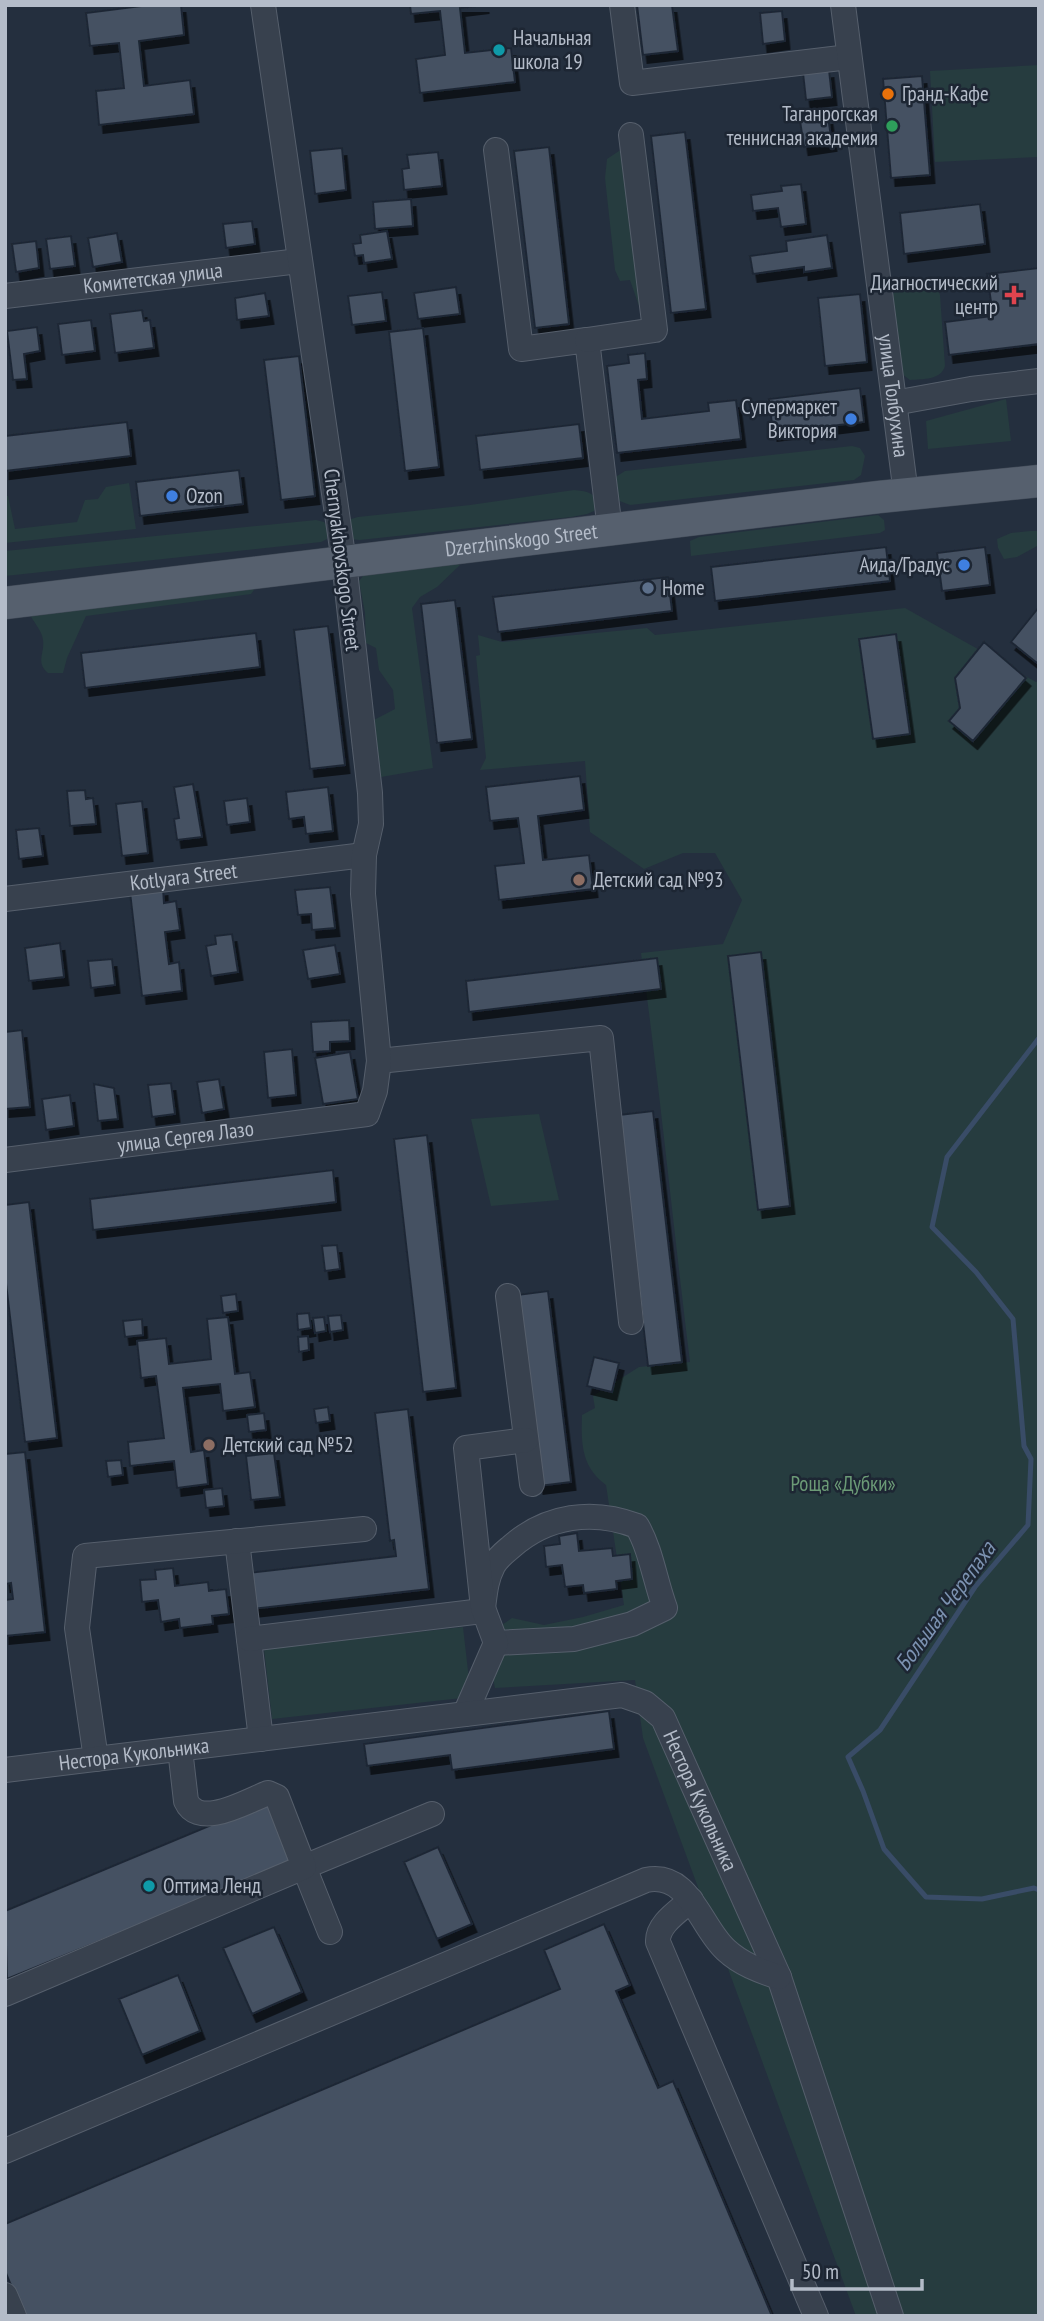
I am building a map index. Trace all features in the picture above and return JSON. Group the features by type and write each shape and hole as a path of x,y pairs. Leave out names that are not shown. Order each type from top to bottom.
{"main road":[{"name":"Dzerzhinskogo Street","path":"5,603 906,494 1039,481"}],"street":[{"name":"Chernyakhovskogo Street","path":"263,5 344,562 370,793 371,824 364,855 363,894 379,1061 375,1091 366,1114"},
{"path":"622,5 632,83 849,57"},
{"name":"улица Толбухина","path":"843,5 906,494"},
{"path":"496,150 521,349 656,330 631,135"},
{"name":"Комитетская улица","path":"5,296 299,261"},
{"path":"587,340 610,530"},
{"path":"894,403 971,389 1039,381"},
{"name":"Kotlyara Street","path":"5,899 364,855"},
{"path":"379,1061 601,1038 631,1322"},
{"name":"улица Сергея Лазо","path":"5,1160 366,1114"},
{"path":"508,1296 532,1484"},
{"path":"465,1714 496,1643 483,1608 466,1448 526,1440"},
{"path":"483,1608 487,1581 494,1563 532,1531 567,1517 602,1516 637,1526 644,1539 665,1608 632,1624 574,1639 496,1643"},
{"path":"96,1759 77,1628 86,1556 364,1529"},
{"path":"237,1541 261,1739"},
{"path":"249,1639 473,1612 483,1608"},
{"name":"Нестора Кукольника","path":"5,1770 622,1695 645,1703 663,1717 779,1977 891,2316"},
{"path":"180,1749 186,1801 189,1808 197,1813 213,1815 274,1793 330,1932"},
{"path":"5,1994 432,1814"},
{"path":"5,2151 646,1880 669,1880 679,1886 727,1951 754,1969 779,1977"},
{"path":"691,1900 662,1926 658,1932 658,1942 816,2316"},
{"path":"5,2295 14,2316"}],"green space":[{"path":"1039,65 1039,157 935,162 930,71"},
{"path":"638,146 647,158 655,227 658,305 639,306 630,280 620,281 615,270 605,178 607,159 622,149"},
{"path":"928,286 938,289 940,295 945,366 936,376 910,380 902,374 891,296 898,288"},
{"path":"1006,399 1011,441 928,449 926,421"},
{"path":"852,446 860,448 865,456 861,475 854,480 630,505 617,500 614,478 625,471"},
{"path":"129,483 136,529 5,543 5,496 8,496 15,529 77,522 85,500 98,499 106,487"},
{"path":"574,490 592,494 596,501 594,511 571,517 350,539 348,520 358,517"},
{"path":"878,515 884,520 885,530 880,533 691,556 690,541 699,537"},
{"path":"316,520 327,526 327,539 321,542 5,576 5,551"},
{"path":"1039,531 1039,545 1017,557 1004,559 997,539 1011,533"},
{"path":"450,559 460,565 437,587 420,597 412,608 433,768 381,777 375,761 370,722 395,709 393,690 379,670 376,648 366,643 365,613 359,581 367,571"},
{"path":"253,583 254,590 251,594 86,616 63,673 48,673 42,665 42,636 29,613"},
{"name":"Роща «Дубки»","path":"905,608 1036,682 1039,680 1039,2316 856,2316 643,1738 635,1680 495,1688 492,1673 499,1627 512,1618 544,1625 624,1605 606,1485 587,1462 582,1435 582,1415 595,1408 593,1396 639,1367 690,1362 641,953 723,944 742,900 715,853 683,853 644,869 590,832 585,761 480,770 486,758 476,656 480,655 478,635 502,642 647,628 655,635"},
{"path":"539,1114 559,1200 491,1206 471,1119"},
{"path":"463,1627 471,1697 272,1719 264,1649"}],"building":[{"path":"149,5 181,5 184,35 139,41 144,86 190,80 194,114 99,125 96,91 124,88 119,43 90,46 86,13"},
{"name":"Начальная школа 19","path":"410,5 485,5 460,8 465,53 511,48 515,82 420,93 416,59 445,55 440,11 411,14"},
{"path":"637,5 672,5 678,51 643,55"},
{"path":"782,11 785,41 763,44 760,13"},
{"path":"829,70 832,97 806,100 803,73"},
{"path":"922,76 930,175 891,178 883,79"},
{"path":"828,117 832,143 804,147 800,121"},
{"path":"685,132 706,309 671,313 651,136"},
{"path":"549,147 569,324 535,328 514,151"},
{"path":"342,148 346,190 315,194 310,151"},
{"path":"438,152 442,186 404,190 402,169 409,168 407,155"},
{"path":"801,184 806,224 781,227 778,208 753,211 751,195 782,191 781,186"},
{"path":"411,199 413,226 375,229 373,202"},
{"path":"980,204 985,244 904,254 900,213"},
{"path":"252,221 255,244 226,248 223,224"},
{"path":"387,231 392,259 364,263 363,255 355,256 353,244 361,243 360,235"},
{"path":"117,233 122,262 93,267 88,238"},
{"path":"827,235 832,268 804,272 804,267 753,274 750,256 787,251 786,241"},
{"path":"71,236 75,266 50,269 46,239"},
{"path":"36,241 39,268 16,272 12,244"},
{"name":"Диагностический центр","path":"1039,268 1039,344 949,355 945,322 993,316 987,274"},
{"path":"456,287 460,314 418,319 414,293"},
{"path":"382,292 386,321 352,325 348,296"},
{"path":"265,293 269,316 237,320 235,298"},
{"path":"860,294 867,362 825,366 818,298"},
{"path":"142,310 144,321 150,320 154,348 115,353 110,314"},
{"path":"91,320 95,351 62,355 58,324"},
{"path":"37,327 40,351 24,354 27,379 13,380 7,331"},
{"path":"423,328 439,467 405,471 389,332"},
{"path":"645,353 647,379 638,380 642,419 709,411 708,403 736,400 741,439 617,453 607,366 629,363 628,355"},
{"path":"299,356 315,496 281,500 264,360"},
{"path":"860,388 864,422 773,433 769,399"},
{"path":"127,422 131,456 5,471 5,436"},
{"path":"579,424 583,458 480,470 476,436"},
{"path":"239,470 243,504 140,516 136,482"},
{"path":"886,547 890,581 715,601 711,567"},
{"path":"985,547 990,585 942,591 937,553"},
{"path":"668,577 672,611 498,632 493,597"},
{"path":"455,600 472,739 437,743 421,604"},
{"path":"1039,607 1039,661 1037,663 1011,642"},
{"path":"328,626 345,765 310,769 294,630"},
{"path":"256,633 260,667 85,688 81,653"},
{"path":"896,634 910,734 873,739 859,639"},
{"path":"984,642 1026,678 973,741 949,721 960,708 955,678"},
{"path":"580,776 584,810 538,816 543,860 589,855 593,889 499,900 495,866 524,863 518,818 490,821 486,787"},
{"path":"193,784 202,837 177,840 174,819 179,818 174,787"},
{"path":"328,787 333,831 306,834 304,817 289,819 286,792"},
{"path":"85,790 86,799 93,798 96,824 70,826 67,791"},
{"path":"247,798 250,822 227,825 224,801"},
{"path":"142,801 148,853 122,856 116,804"},
{"path":"39,828 43,856 19,859 16,830"},
{"path":"330,887 335,928 312,930 311,914 298,915 295,890"},
{"path":"163,888 164,903 176,901 180,930 165,932 169,964 179,962 182,991 142,996 130,892"},
{"path":"232,934 238,972 211,976 206,946 216,944 215,936"},
{"path":"60,943 64,977 29,981 25,948"},
{"path":"335,945 340,974 308,979 303,950"},
{"path":"761,952 790,1206 758,1210 728,956"},
{"path":"657,958 661,989 469,1012 466,981"},
{"path":"112,959 115,985 91,988 88,961"},
{"path":"349,1020 350,1041 330,1042 330,1051 313,1052 311,1022"},
{"path":"22,1030 30,1107 5,1109 5,1032"},
{"path":"292,1049 296,1095 268,1098 264,1052"},
{"path":"350,1052 358,1099 323,1104 315,1058"},
{"path":"219,1079 224,1109 202,1113 197,1082"},
{"path":"171,1083 175,1114 152,1117 148,1085"},
{"path":"94,1084 114,1088 118,1119 98,1121"},
{"path":"70,1095 74,1126 46,1130 42,1099"},
{"path":"653,1111 682,1362 648,1366 619,1115"},
{"path":"427,1135 456,1388 423,1392 394,1139"},
{"path":"333,1170 336,1202 93,1230 90,1199"},
{"path":"29,1202 57,1438 25,1442 5,1275 5,1205"},
{"path":"337,1245 340,1269 325,1271 322,1246"},
{"path":"548,1291 571,1482 539,1486 517,1295"},
{"path":"236,1294 238,1311 223,1313 221,1296"},
{"path":"309,1313 311,1328 298,1330 297,1314"},
{"path":"341,1315 343,1330 330,1332 328,1316"},
{"path":"228,1317 235,1374 250,1372 255,1407 223,1411 220,1384 183,1388 191,1452 204,1450 208,1484 177,1488 174,1461 130,1466 128,1442 164,1438 156,1376 141,1378 137,1341 166,1338 169,1364 211,1359 207,1319"},
{"path":"324,1317 326,1331 315,1333 313,1318"},
{"path":"142,1319 143,1335 125,1337 123,1321"},
{"path":"308,1336 309,1350 299,1352 298,1337"},
{"path":"594,1357 619,1363 612,1392 587,1386"},
{"path":"328,1407 330,1421 316,1423 314,1409"},
{"path":"408,1409 429,1589 252,1609 248,1573 396,1556 394,1540 390,1541 375,1413"},
{"path":"264,1413 266,1430 249,1432 247,1415"},
{"path":"25,1452 45,1632 5,1636 5,1600 13,1599 11,1583 6,1584 5,1575 5,1454"},
{"path":"274,1453 280,1497 251,1500 246,1456"},
{"path":"121,1460 123,1475 108,1477 106,1461"},
{"path":"222,1488 224,1506 206,1508 204,1490"},
{"path":"577,1533 579,1551 612,1548 613,1556 630,1554 632,1579 616,1581 617,1589 584,1593 583,1585 565,1587 562,1565 546,1567 544,1546 560,1544 559,1536"},
{"path":"173,1568 175,1586 208,1582 209,1591 226,1589 229,1614 212,1616 213,1624 180,1628 179,1619 161,1622 158,1600 142,1602 140,1580 156,1579 155,1570"},
{"path":"609,1711 614,1749 452,1770 450,1755 367,1766 364,1744"},
{"name":"Оптима Ленд","path":"269,1801 293,1862 7,1979 5,1911"},
{"path":"438,1847 472,1924 437,1939 404,1862"},
{"path":"604,1924 630,1985 616,1991 658,2088 673,2081 772,2316 24,2316 5,2271 5,2224 560,1989 544,1950"},
{"path":"274,1927 302,1992 252,2014 223,1948"},
{"path":"178,1975 200,2031 142,2055 119,1999"}],"waterway":[{"name":"Большая Черепаха","path":"1039,1038 947,1157 932,1227 976,1272 1013,1319 1024,1446 1031,1459 1028,1525 975,1587 880,1730 848,1757 884,1849 926,1897 982,1899 1034,1888 1039,1890"}],"place":[{"name":"Начальная школа 19","path":"499,50"},
{"name":"Гранд-Кафе","path":"888,94"},
{"name":"Таганрогская теннисная академия","path":"892,126"},
{"name":"Диагностический центр","path":"1014,295"},
{"name":"Супермаркет Виктория","path":"851,419"},
{"name":"Ozon","path":"172,496"},
{"name":"Аида/Градус","path":"964,565"},
{"name":"Home","path":"648,588"},
{"name":"Детский сад №93","path":"579,880"},
{"name":"Детский сад №52","path":"209,1445"},
{"name":"Оптима Ленд","path":"149,1886"}]}
